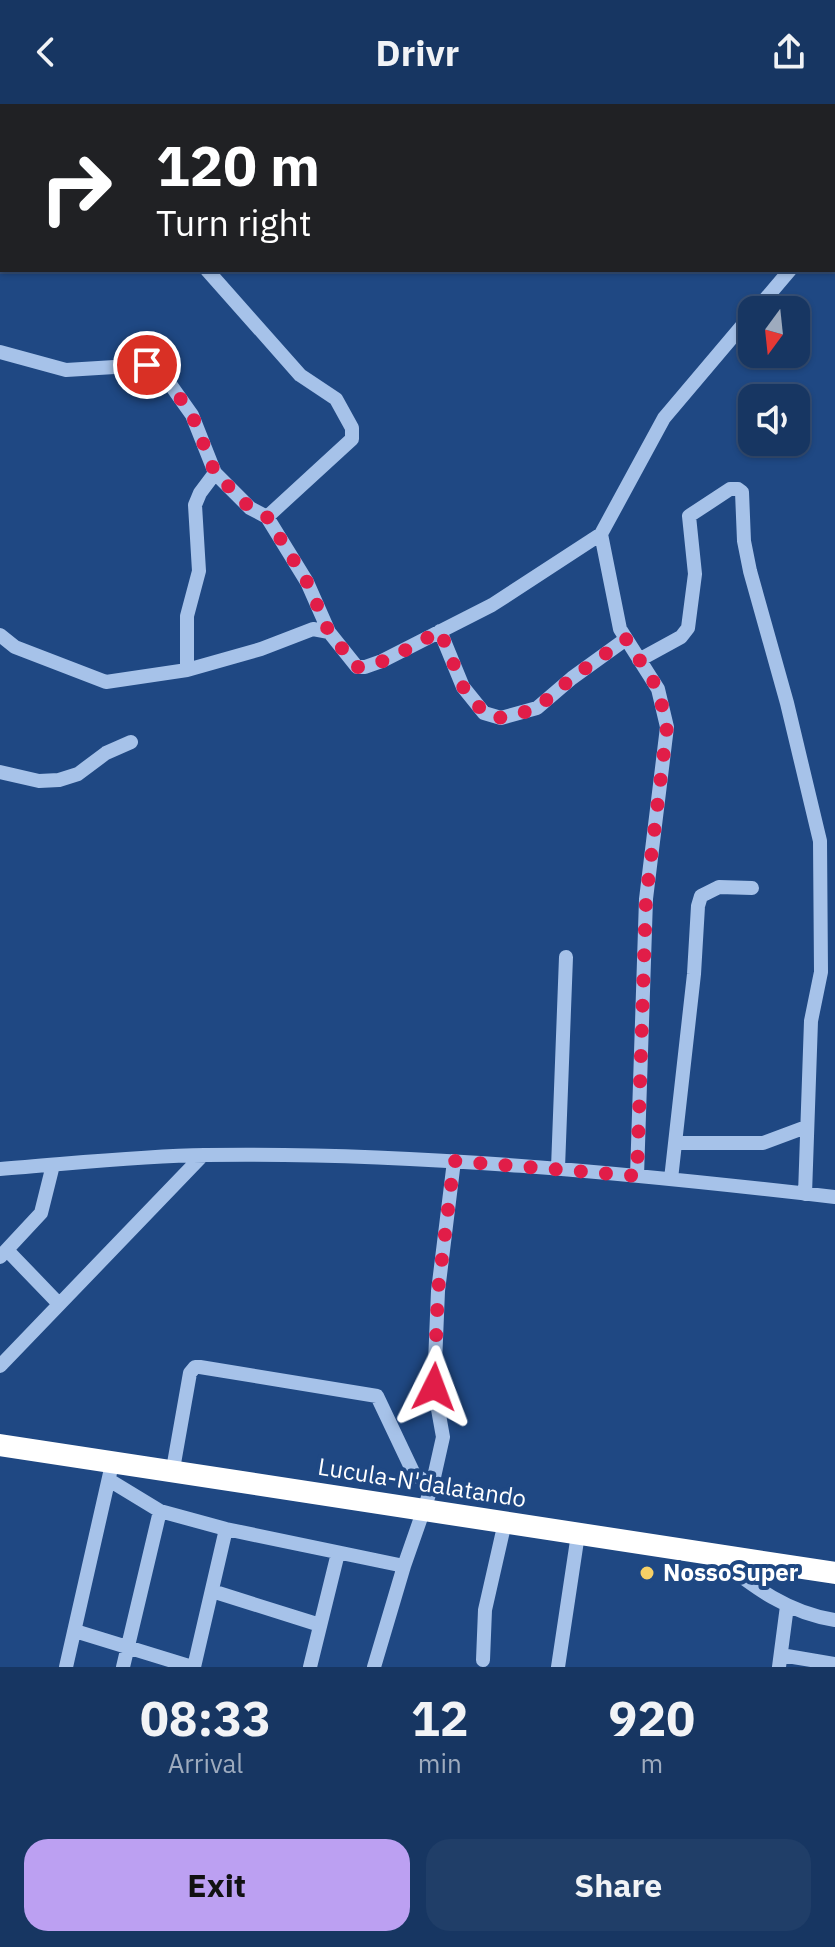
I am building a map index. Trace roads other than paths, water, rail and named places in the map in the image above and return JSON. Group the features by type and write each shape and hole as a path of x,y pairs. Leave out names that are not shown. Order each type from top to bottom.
{"highway":[{"name":"Lucula-N'dalatando","path":"0,1445 110,1471 173,1469 835,1573"}],"street":[{"path":"209,272 300,375 336,399 352,428 352,439 267,517"},
{"path":"768,296 788,272"},
{"path":"0,352 66,370 139,365 158,367 192,415 215,473 250,508 267,517 307,582 329,632 353,663 365,667 492,605 601,534 664,418 738,331"},
{"path":"187,670 187,616 199,571 195,505 215,473"},
{"path":"639,660 681,637 688,628 695,574 689,516 730,489 738,489 742,492 744,541 750,571 787,703 820,841 821,972 811,1021 805,1194"},
{"path":"601,534 617,619 662,698 667,727 646,899 637,1176"},
{"path":"0,635 15,647 106,682 187,670 261,649 306,630 329,632"},
{"path":"440,631 463,687 484,713 495,718 537,708 626,639"},
{"path":"0,651 15,647"},
{"path":"0,772 39,781 59,780 78,774 106,753 131,742"},
{"path":"671,1179 694,974 698,906 701,896 719,887 752,888"},
{"path":"558,1168 566,957"},
{"path":"675,1143 763,1143 806,1127"},
{"path":"0,1169 203,1155 454,1161 558,1168 835,1197"},
{"path":"0,1366 203,1155"},
{"path":"374,1667 432,1486 443,1437 434,1387 438,1291 454,1161"},
{"path":"53,1165 41,1213 3,1254 59,1304"},
{"path":"173,1469 190,1373 195,1367 200,1367 377,1396 414,1474 432,1486"},
{"path":"66,1667 110,1471 160,1511 226,1529 404,1566"},
{"path":"123,1667 160,1511"},
{"path":"483,1660 485,1610 505,1522"},
{"path":"75,1631 193,1667 226,1529"},
{"path":"558,1667 578,1534"},
{"path":"310,1667 338,1553"},
{"path":"711,1554 758,1591 807,1614 835,1620"},
{"path":"212,1591 320,1625"},
{"path":"787,1606 780,1661 835,1664"}],"place":[{"name":"NossoSuper","path":"647,1573"}]}
